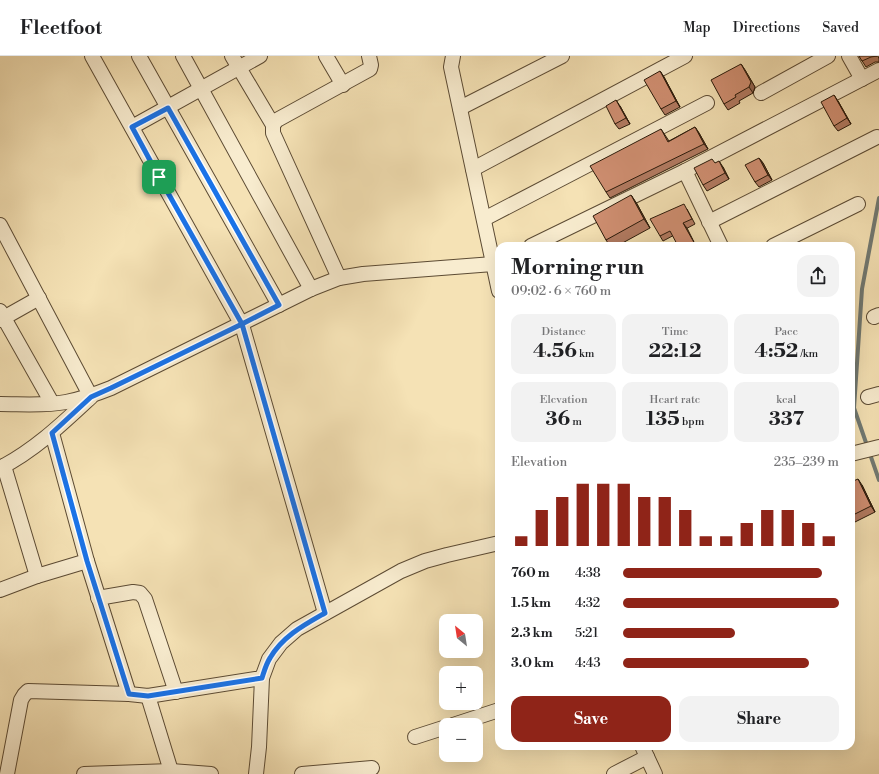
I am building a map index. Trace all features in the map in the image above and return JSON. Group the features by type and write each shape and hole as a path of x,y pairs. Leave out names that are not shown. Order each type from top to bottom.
{"street":[{"path":"92,56 242,324 325,613"},
{"path":"139,56 279,305"},
{"path":"184,56 311,289"},
{"path":"132,127 201,89 236,62 260,56"},
{"path":"326,56 343,85"},
{"path":"272,126 277,120 370,69 371,65 369,56"},
{"path":"453,56 451,67 484,219 495,259"},
{"path":"460,108 562,56"},
{"path":"473,169 685,56"},
{"path":"762,92 828,56"},
{"path":"850,56 862,79"},
{"path":"236,62 272,126 273,133 339,278"},
{"path":"539,242 685,171 879,70"},
{"path":"484,219 707,103"},
{"path":"710,222 877,137"},
{"path":"685,171 719,242"},
{"path":"781,242 858,204"},
{"path":"0,225 91,397"},
{"path":"0,404 65,402 91,397 311,289 339,278 363,274 495,263"},
{"path":"39,298 1,316 52,403"},
{"path":"37,576 2,467 30,450 52,433 91,397"},
{"path":"52,433 87,561 129,694"},
{"path":"855,453 877,447"},
{"path":"256,774 259,747 262,678 269,659 281,643 297,629 407,569 447,555 495,544"},
{"path":"0,590 37,576 87,561"},
{"path":"98,598 133,592 140,593 145,599 176,692"},
{"path":"7,774 21,700 28,691 129,694 148,696 262,678"},
{"path":"148,696 171,771"},
{"path":"474,718 495,711"},
{"path":"415,737 439,729"},
{"path":"614,774 644,751 655,774"},
{"path":"302,774 372,768"},
{"path":"84,774 171,771 211,774"}],"building":[{"path":"859,56 877,56 862,61"},
{"path":"741,64 751,82 749,87 735,95 736,97 724,104 711,80"},
{"path":"660,71 676,101 661,109 644,80"},
{"path":"834,95 847,118 834,126 821,102"},
{"path":"616,100 626,118 615,124 606,106"},
{"path":"695,127 704,144 606,192 590,166 661,129 668,142"},
{"path":"759,158 768,175 755,182 745,165"},
{"path":"712,159 715,163 719,161 725,173 703,185 694,168"},
{"path":"631,195 644,219 606,240 593,216"},
{"path":"684,204 692,219 683,223 694,242 676,242 670,231 660,236 650,219"},
{"path":"858,479 871,506 855,514 855,480"}],"waterway":[{"path":"855,393 862,289 879,198"},
{"path":"855,411 879,480"}],"route":[{"path":"159,177 132,127 168,108 279,305 242,324 325,613 297,629 281,643 269,659 262,678 148,696 129,694 87,561 52,433 91,397 242,324 159,177"}]}
